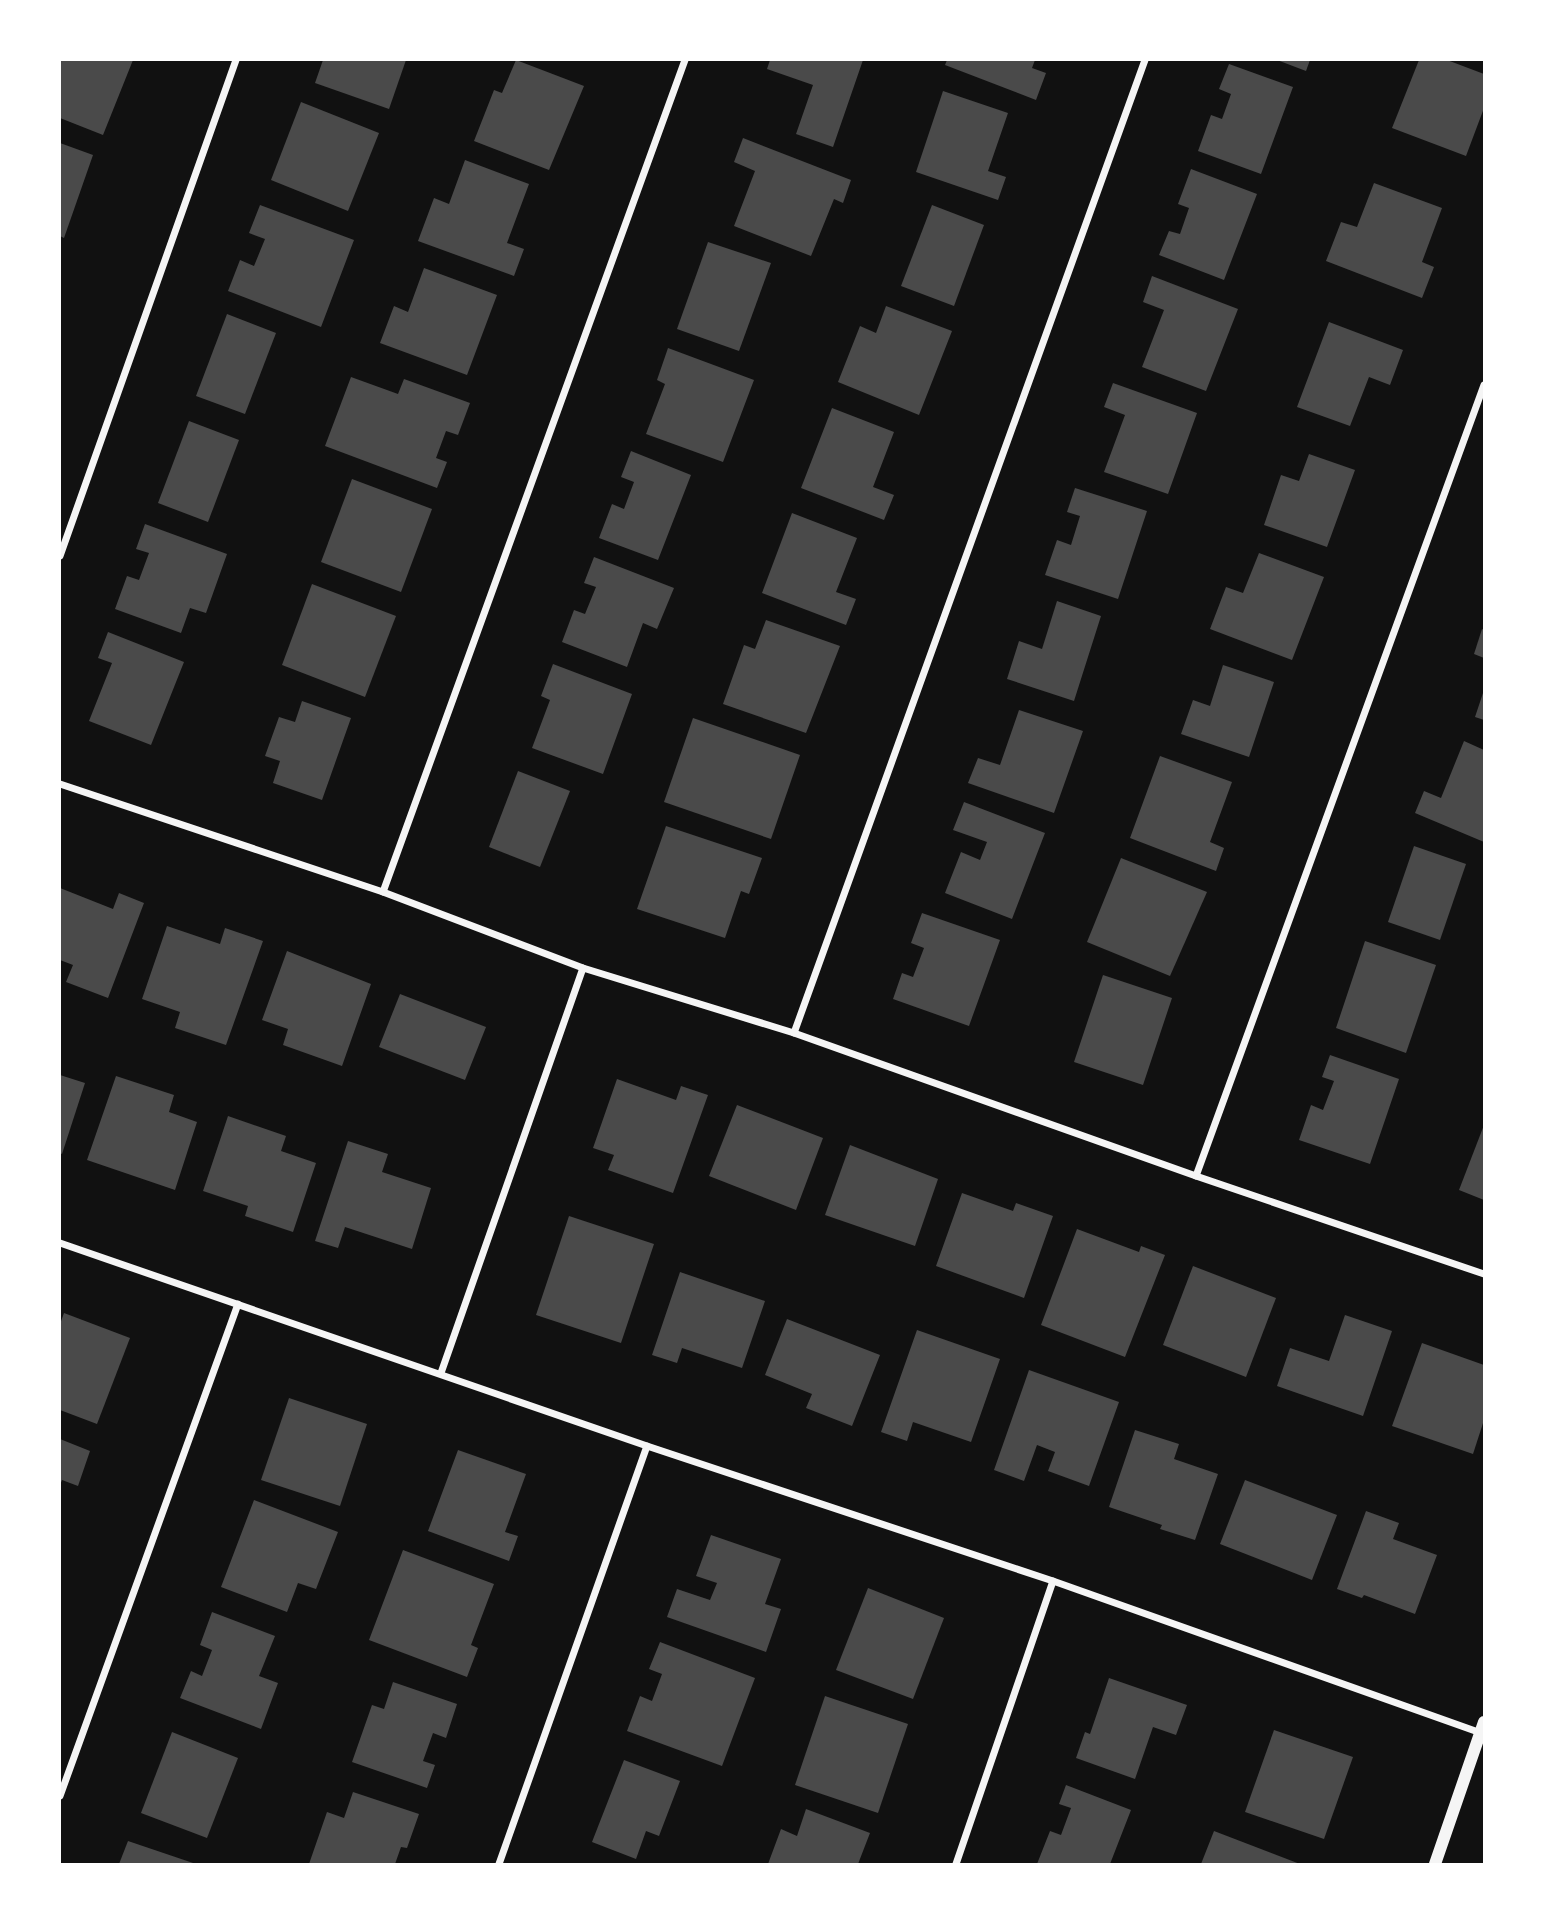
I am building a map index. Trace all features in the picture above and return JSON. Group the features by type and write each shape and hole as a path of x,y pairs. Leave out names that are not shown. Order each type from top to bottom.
{"street":[{"path":"60,556 236,60"},
{"path":"383,892 685,60"},
{"path":"794,1033 1145,60"},
{"path":"1196,1176 1485,385"},
{"path":"60,784 383,892 583,968 794,1033 1196,1176 1485,1274"},
{"path":"440,1373 583,968"},
{"path":"60,1243 647,1446 1483,1727 1435,1864"},
{"path":"60,1796 238,1304"},
{"path":"499,1864 647,1446"},
{"path":"956,1864 1053,1581"}],"building":[{"path":"60,60 133,60 103,135 60,118"},
{"path":"323,60 406,60 389,109 315,83"},
{"path":"516,60 584,86 549,170 474,141 494,90 502,93"},
{"path":"770,60 863,60 833,147 796,134 813,85 767,69"},
{"path":"947,60 1035,60 1032,68 1046,73 1036,100 945,65"},
{"path":"1277,60 1310,60 1306,71"},
{"path":"1419,60 1447,60 1484,74 1484,108 1466,156 1392,128"},
{"path":"1229,64 1293,87 1261,174 1198,151 1211,115 1222,119 1231,94 1219,89"},
{"path":"943,91 1008,113 988,171 1006,177 998,200 916,172"},
{"path":"301,102 379,133 348,211 271,180"},
{"path":"743,138 851,180 843,203 834,199 811,256 734,226 755,171 734,162"},
{"path":"60,143 93,155 64,238 60,236"},
{"path":"465,160 529,184 507,243 524,249 514,276 418,241 434,198 449,204"},
{"path":"1191,169 1257,194 1224,280 1159,255 1169,231 1180,234 1189,208 1178,204"},
{"path":"1374,183 1442,208 1422,262 1434,267 1422,298 1326,261 1341,222 1357,227"},
{"path":"260,205 354,240 321,327 228,291 240,260 254,266 265,239 249,233"},
{"path":"932,205 984,225 954,306 901,286"},
{"path":"708,242 771,263 739,351 677,329"},
{"path":"424,268 497,295 467,375 380,343 394,306 408,312"},
{"path":"1152,276 1238,309 1206,391 1142,367 1164,310 1143,302"},
{"path":"886,306 952,331 919,415 838,382 860,326 876,333"},
{"path":"227,314 276,333 245,414 196,396"},
{"path":"1329,322 1403,350 1390,385 1369,377 1350,426 1297,407"},
{"path":"668,348 754,380 723,462 646,434 665,384 657,380"},
{"path":"351,377 398,394 404,379 470,403 458,435 446,431 436,458 447,462 437,488 325,446"},
{"path":"1113,383 1197,413 1168,494 1104,472 1125,415 1104,407"},
{"path":"832,408 894,432 873,487 894,495 884,520 801,488"},
{"path":"189,421 239,440 208,522 158,503"},
{"path":"631,451 691,475 658,560 599,538 612,504 624,509 634,482 621,477"},
{"path":"1309,454 1355,470 1327,547 1264,525 1281,475 1299,481"},
{"path":"352,479 432,509 401,592 321,562"},
{"path":"1075,488 1147,511 1118,599 1045,575 1057,540 1071,545 1080,516 1067,512"},
{"path":"792,513 857,538 836,592 856,599 846,625 762,593"},
{"path":"145,524 227,554 206,613 190,608 181,633 115,609 127,576 139,580 149,553 136,549"},
{"path":"1259,553 1324,577 1292,660 1210,629 1226,587 1243,593"},
{"path":"594,557 674,588 657,629 643,623 627,667 562,642 574,610 585,614 596,587 584,583"},
{"path":"312,584 396,616 365,697 282,665"},
{"path":"1057,601 1101,616 1074,701 1007,679 1019,641 1042,649"},
{"path":"766,620 840,646 806,733 723,704 744,645 755,649"},
{"path":"1482,629 1484,630 1484,658 1474,654"},
{"path":"108,632 184,662 151,745 89,721 112,663 98,658"},
{"path":"553,664 632,694 603,774 532,748 550,700 541,696"},
{"path":"1223,665 1274,682 1249,757 1181,734 1193,700 1210,706"},
{"path":"1484,690 1484,720 1475,717"},
{"path":"302,701 351,718 322,800 273,783 280,761 265,756 279,717 295,722"},
{"path":"1019,710 1083,731 1054,813 968,783 978,758 1000,765"},
{"path":"693,718 800,755 771,839 664,802"},
{"path":"1464,741 1484,750 1484,842 1415,813 1424,791 1441,798"},
{"path":"1160,756 1232,782 1210,842 1224,848 1216,871 1130,838"},
{"path":"518,771 570,791 540,867 489,847"},
{"path":"964,802 1045,833 1012,919 945,893 961,852 980,860 987,842 953,830"},
{"path":"666,826 762,858 749,894 741,891 725,938 637,909"},
{"path":"1414,846 1466,864 1440,940 1388,922"},
{"path":"1121,858 1207,892 1170,976 1087,942"},
{"path":"60,888 113,909 119,893 144,903 108,998 66,982 73,965 60,960"},
{"path":"922,913 1000,940 969,1026 893,999 902,973 913,977 924,948 911,943"},
{"path":"167,926 220,944 225,928 263,941 226,1045 175,1028 180,1012 142,999"},
{"path":"1365,941 1436,965 1406,1053 1336,1028"},
{"path":"287,951 371,984 342,1066 283,1045 288,1029 262,1020"},
{"path":"1103,975 1172,998 1143,1085 1074,1062"},
{"path":"400,994 486,1027 465,1080 379,1047"},
{"path":"1330,1055 1399,1079 1370,1164 1299,1140 1311,1105 1323,1110 1334,1081 1322,1077"},
{"path":"60,1075 85,1083 62,1154 60,1153"},
{"path":"116,1076 174,1095 169,1112 197,1122 175,1190 87,1160"},
{"path":"617,1079 676,1100 681,1086 708,1095 673,1193 608,1170 614,1155 593,1148"},
{"path":"737,1105 823,1138 796,1210 709,1176"},
{"path":"228,1116 286,1136 281,1151 316,1163 293,1232 245,1216 248,1206 203,1191"},
{"path":"1484,1125 1484,1200 1459,1190"},
{"path":"348,1141 388,1154 382,1172 431,1188 412,1249 345,1227 338,1248 315,1241"},
{"path":"850,1145 938,1179 915,1246 825,1215"},
{"path":"962,1193 1013,1211 1016,1203 1053,1216 1024,1298 936,1266"},
{"path":"569,1216 654,1244 621,1343 536,1315"},
{"path":"1077,1229 1139,1252 1141,1246 1165,1255 1125,1357 1041,1325"},
{"path":"1193,1266 1276,1298 1246,1377 1163,1345"},
{"path":"680,1272 765,1301 742,1368 682,1348 677,1363 652,1355"},
{"path":"64,1313 130,1338 97,1424 60,1410 60,1324"},
{"path":"1345,1315 1392,1331 1363,1416 1277,1386 1290,1348 1329,1361"},
{"path":"787,1319 880,1355 852,1426 806,1408 812,1394 765,1375"},
{"path":"917,1330 1000,1359 971,1442 913,1422 907,1441 881,1432"},
{"path":"1422,1343 1484,1365 1484,1420 1473,1454 1392,1426"},
{"path":"1029,1370 1119,1402 1089,1486 1048,1471 1055,1452 1037,1445 1024,1481 994,1470"},
{"path":"289,1398 367,1424 340,1506 261,1480"},
{"path":"1135,1430 1179,1444 1174,1459 1218,1474 1195,1540 1160,1529 1162,1525 1109,1507"},
{"path":"60,1439 90,1451 78,1486 62,1480 60,1485"},
{"path":"458,1450 526,1474 505,1532 518,1536 509,1561 428,1531"},
{"path":"1245,1480 1337,1515 1312,1580 1220,1544"},
{"path":"254,1500 338,1532 316,1589 298,1583 287,1612 221,1587"},
{"path":"1366,1511 1399,1523 1393,1539 1437,1555 1415,1614 1364,1595 1362,1598 1337,1589"},
{"path":"711,1535 781,1559 765,1604 781,1609 766,1652 667,1617 677,1589 710,1600 717,1583 696,1576"},
{"path":"403,1550 494,1584 471,1645 478,1648 467,1677 369,1640"},
{"path":"868,1588 944,1618 913,1699 836,1670"},
{"path":"212,1612 275,1636 259,1676 278,1683 261,1729 180,1698 191,1671 202,1676 212,1650 200,1645"},
{"path":"660,1642 755,1678 722,1766 627,1731 640,1696 652,1701 662,1674 649,1669"},
{"path":"1109,1678 1187,1705 1176,1735 1153,1727 1135,1779 1076,1758 1085,1732 1090,1734"},
{"path":"393,1682 457,1704 446,1738 433,1733 423,1761 435,1765 427,1788 352,1762 372,1705 384,1709"},
{"path":"825,1696 908,1724 878,1813 795,1785"},
{"path":"1274,1730 1353,1757 1324,1839 1245,1812"},
{"path":"172,1732 238,1758 207,1838 141,1813"},
{"path":"624,1760 680,1781 659,1836 646,1831 636,1859 592,1842"},
{"path":"1066,1785 1131,1810 1110,1864 1037,1864 1050,1831 1061,1835 1071,1808 1059,1804"},
{"path":"353,1792 419,1814 407,1848 401,1847 395,1864 309,1864 327,1812 344,1818"},
{"path":"806,1809 870,1833 858,1864 768,1864 781,1829 797,1836"},
{"path":"1214,1831 1300,1864 1201,1864"},
{"path":"128,1841 196,1864 119,1864"}]}
